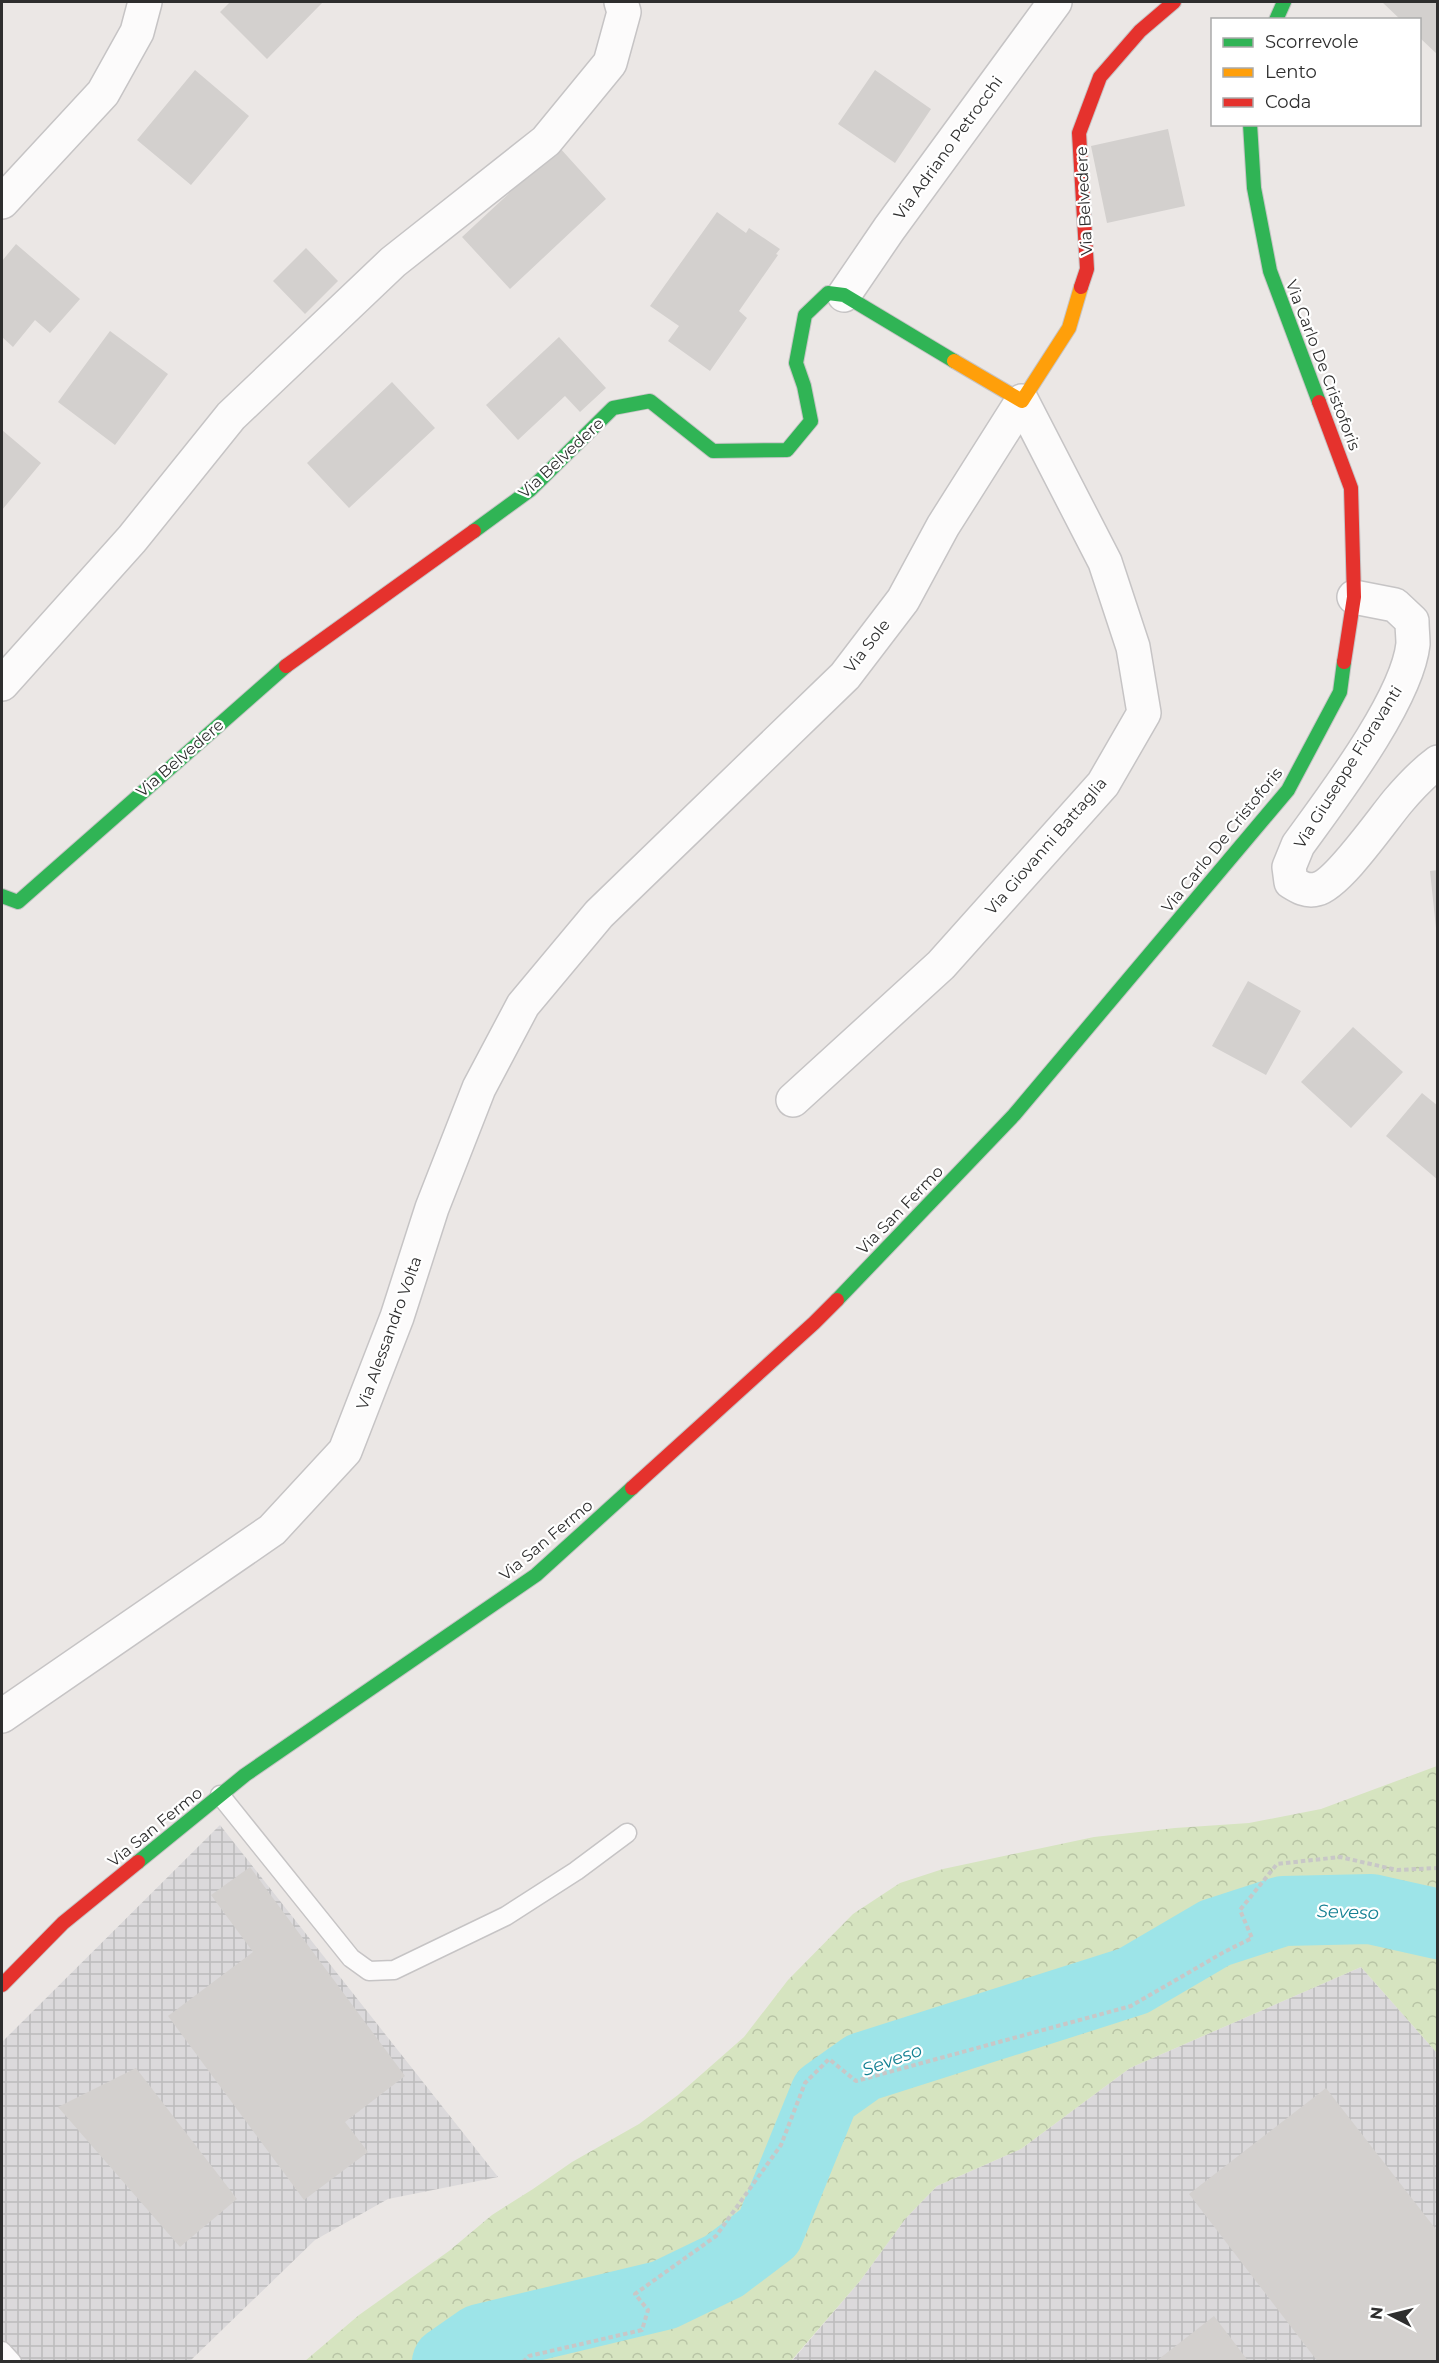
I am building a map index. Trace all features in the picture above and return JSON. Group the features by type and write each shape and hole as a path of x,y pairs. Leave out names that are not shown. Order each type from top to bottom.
{"main road":[{"name":"Via Belvedere","path":"1022,401 1069,328 1088,269 1079,133 1100,77 1140,31 1174,2"},
{"path":"1277,18 1284,2"},
{"name":"Via Carlo De Cristoforis","path":"1014,1115 1288,790 1340,692 1354,597 1351,488 1270,271 1254,188 1250,126"},
{"name":"Via Belvedere","path":"2,896 18,902 281,670 530,490 614,408 650,401 713,451 788,450 811,421 804,386 796,363 805,315 828,292 844,295"},
{"path":"844,295 1022,401"},
{"name":"Via San Fermo","path":"2,1985 63,1923 245,1775 536,1575 814,1323 1014,1115"}],"street":[{"path":"2,202 103,93 137,32 145,2"},
{"path":"2,684 132,539 231,416 393,262 546,141 610,63 624,12 621,2"},
{"name":"Via Adriano Petrocchi","path":"844,295 889,229 1055,2"},
{"name":"Via Sole","path":"663,852 845,676 903,600 944,526 1022,401"},
{"name":"Via Giovanni Battaglia","path":"793,1100 940,965 1103,784 1144,712 1133,647 1105,562 1022,401"},
{"name":"Via Giuseppe Fioravanti","path":"1354,597 1395,605 1412,621 1413,644 1405,675 1383,718 1298,845 1289,867 1291,882 1303,889 1318,889 1334,879 1400,799 1437,762"},
{"name":"Via Alessandro Volta","path":"2,1716 272,1530 345,1451 397,1317 432,1208 479,1088 523,1005 599,914 663,852"}],"lane":[{"path":"220,1795 351,1958 369,1971 394,1970 506,1916 576,1871 627,1833"},
{"path":"2,2351 12,2361"}],"path":[{"path":"523,2361 529,2356 642,2330 648,2310 636,2294 716,2236 781,2145 805,2082 829,2059 856,2082 1131,2006 1252,1938 1240,1910 1277,1864 1340,1857 1397,1870 1437,1868"}],"shaded area":[{"path":"220,1825 498,2177 388,2199 315,2240 190,2361 4,2362 2,2358 2,2042"},
{"path":"1361,1967 1437,2053 1437,2361 791,2362 860,2281 906,2218 937,2186 1021,2149 1130,2068"}],"green space":[{"path":"1437,1766 1437,2053 1361,1967 1130,2068 1021,2149 937,2186 906,2218 860,2281 791,2361 305,2361 359,2315 449,2251 492,2215 572,2162 639,2124 678,2095 744,2037 788,1980 853,1914 900,1883 943,1869 1094,1837 1249,1823 1321,1809"}],"building":[{"path":"230,2 323,2 267,59 220,12"},
{"path":"1382,2 1438,2 1438,55 1421,39 1421,18 1399,18"},
{"path":"195,70 249,116 191,185 137,140"},
{"path":"875,70 931,109 895,163 838,124"},
{"path":"1168,129 1185,206 1107,223 1091,146"},
{"path":"559,147 606,199 510,289 462,237"},
{"path":"717,212 746,233 749,228 780,249 739,311 747,318 710,371 668,341 679,326 650,306"},
{"path":"16,244 80,299 50,333 35,320 13,347 2,337 2,261"},
{"path":"306,248 338,281 305,314 273,281"},
{"path":"110,331 168,374 115,445 58,402"},
{"path":"559,337 606,388 580,412 565,396 518,440 486,405"},
{"path":"392,382 435,428 349,508 307,463"},
{"path":"2,430 41,463 2,510"},
{"path":"1438,870 1438,928 1436,928 1430,871"},
{"path":"1248,981 1301,1011 1266,1075 1212,1046"},
{"path":"1353,1027 1403,1072 1351,1128 1301,1082"},
{"path":"1422,1093 1438,1106 1438,1180 1386,1136"},
{"path":"250,1867 405,2076 345,2122 368,2152 304,2200 168,2016 253,1952 211,1895"},
{"path":"136,2068 237,2199 180,2247 58,2107"},
{"path":"1326,2088 1438,2232 1438,2362 1318,2362 1189,2194"},
{"path":"1214,2316 1249,2362 1155,2362"}],"waterway":[{"name":"Seveso","path":"447,2362 480,2339 664,2295 724,2266 769,2232 825,2094 863,2067 1133,1981 1215,1933 1283,1911 1371,1909 1438,1924"}],"traffic: fast":[{"path":"1277,18 1284,2"},
{"path":"1250,126 1254,188 1270,271 1319,402"},
{"path":"474,531 530,490 613,408 650,401 713,451 787,450 811,421 804,386 796,363 805,315 828,293 844,295 954,361"},
{"path":"837,1300 1014,1115 1288,790 1340,692 1344,662"},
{"path":"2,896 18,902 286,666"},
{"path":"138,1862 245,1775 536,1575 632,1488"}],"traffic: slow":[{"path":"954,361 1022,401 1069,328 1081,287"}],"traffic: jam":[{"path":"1081,287 1087,269 1079,133 1100,77 1140,31 1174,2"},
{"path":"1319,402 1351,488 1354,597 1344,662"},
{"path":"286,666 474,531"},
{"path":"632,1488 837,1300"},
{"path":"2,1985 63,1923 138,1862"}]}
